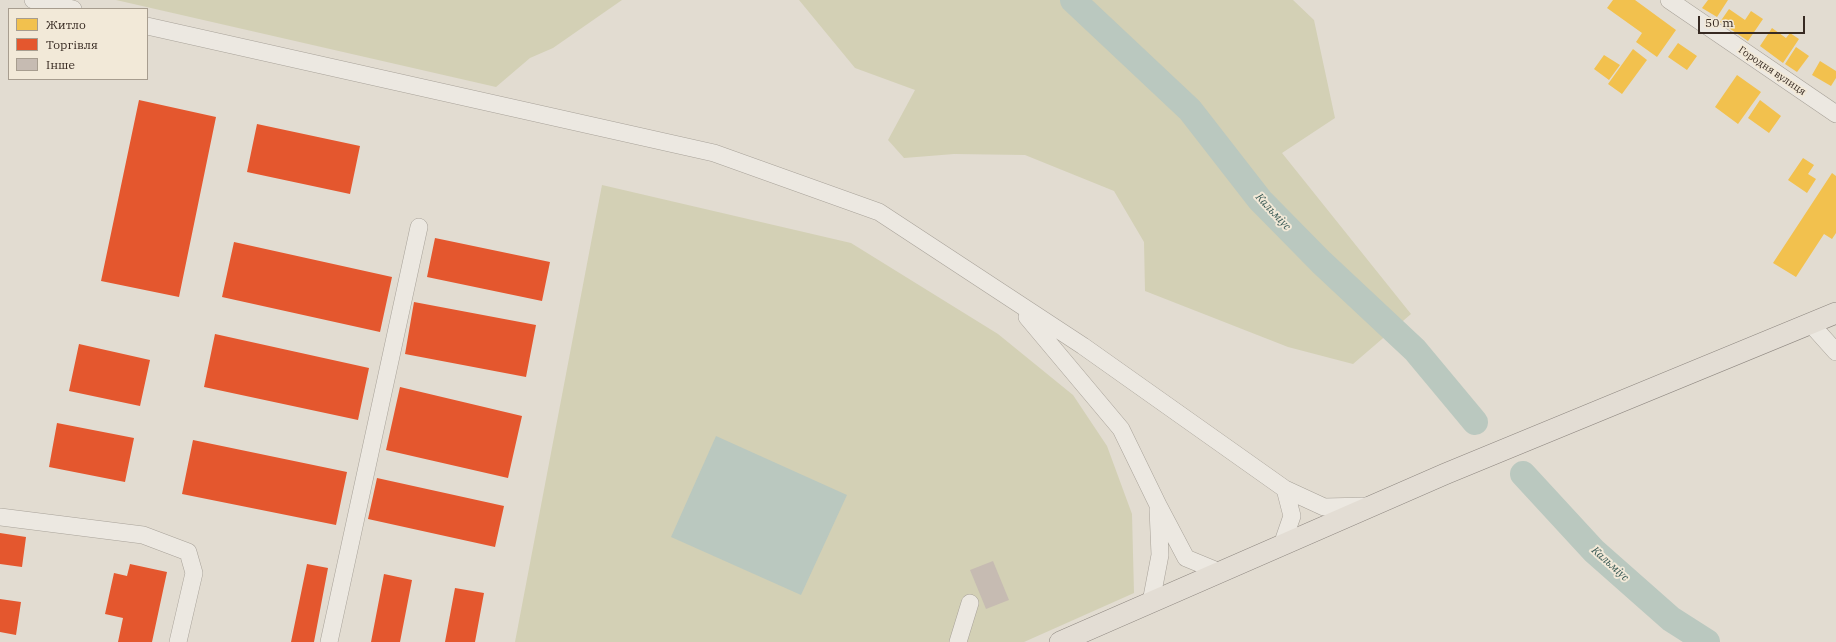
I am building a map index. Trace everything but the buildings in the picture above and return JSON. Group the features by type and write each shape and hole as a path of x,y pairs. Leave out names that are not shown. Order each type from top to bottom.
{"main road":[{"path":"1060,642 1370,506 1582,416 1836,312"}],"street":[{"path":"33,0 69,8"},
{"name":"Городня вулиця","path":"1669,0 1836,114"},
{"path":"148,26 714,153 879,212 1083,346 1285,489 1324,507 1370,506"},
{"path":"329,642 419,227"},
{"path":"1017,304 1121,429 1186,558 1220,572"},
{"path":"1810,323 1836,352"},
{"path":"1282,545 1292,516 1285,489"},
{"path":"1151,602 1160,555 1158,505"},
{"path":"0,517 143,535 188,552 194,573 178,642"},
{"path":"958,642 970,603"}],"shaded area":[{"path":"116,0 622,0 553,48 530,58 496,87"},
{"path":"799,0 1293,0 1314,20 1335,118 1282,153 1411,314 1353,364 1288,347 1145,291 1144,242 1114,191 1025,155 954,154 904,158 888,140 915,90 855,68"},
{"path":"602,185 851,243 998,334 1073,395 1107,446 1132,514 1134,593 1024,642 515,642"},
{"path":"716,436 847,495 801,595 671,537"}],"waterway":[{"name":"Кальміус","path":"1073,0 1190,110 1260,200 1321,262 1415,350 1475,422"},
{"name":"Кальміус","path":"1523,474 1594,551 1671,619 1707,642"}]}
